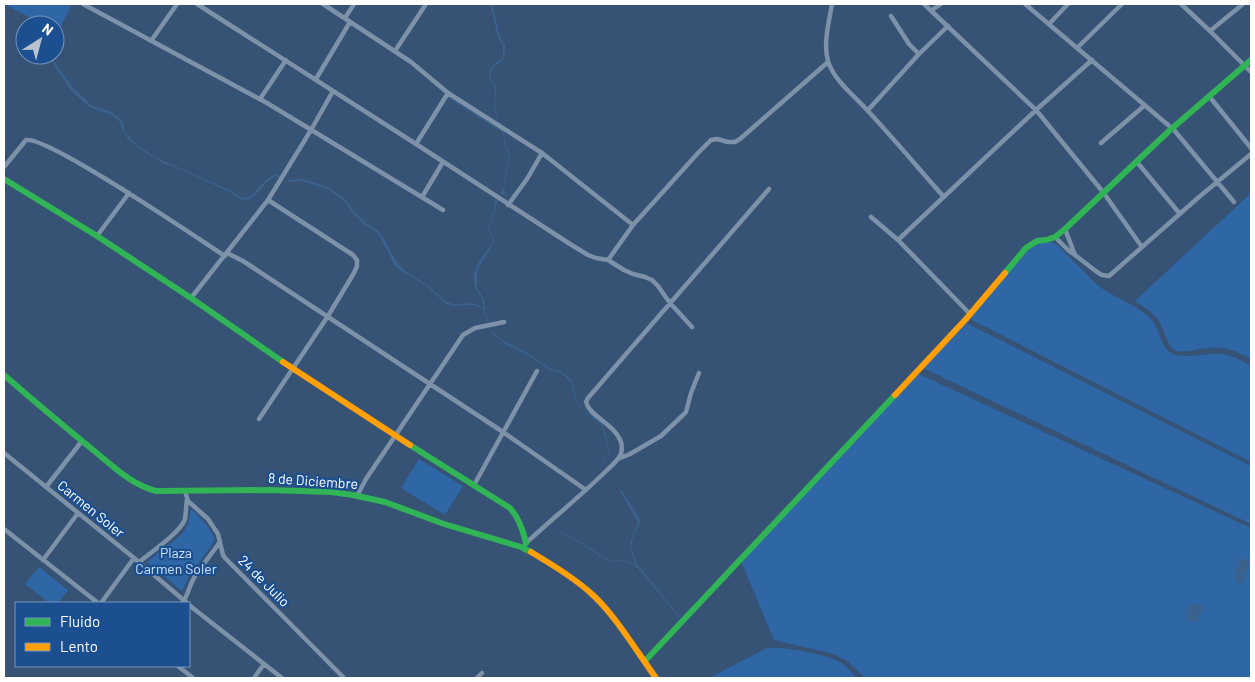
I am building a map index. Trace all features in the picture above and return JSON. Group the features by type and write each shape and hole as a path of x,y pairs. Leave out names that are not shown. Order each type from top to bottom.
{"street":[{"path":"83,4 260,99 443,210"},
{"path":"151,41 177,4"},
{"path":"197,4 588,255 608,260 632,274 652,280 692,328"},
{"path":"323,4 411,62 448,93 542,154 633,225"},
{"path":"345,18 354,4"},
{"path":"395,51 426,4"},
{"path":"832,4 827,41 828,62 840,82 868,110 944,197"},
{"path":"924,4 1036,110 1103,192 1142,247"},
{"path":"932,10 941,4"},
{"path":"1025,4 1172,128 1234,202"},
{"path":"1049,24 1068,4"},
{"path":"1077,48 1122,4"},
{"path":"1181,4 1251,72"},
{"path":"1210,31 1243,4"},
{"path":"891,16 909,44 919,54"},
{"path":"316,79 350,22"},
{"path":"868,110 919,54 948,26"},
{"path":"260,99 286,60"},
{"path":"898,240 1092,60"},
{"path":"644,661 970,314 1026,248 1037,241 1055,237 1065,229 1172,128 1251,60"},
{"path":"608,260 633,225 711,140 735,142 740,139 828,62"},
{"path":"192,298 268,200 312,130 333,90"},
{"path":"416,144 448,93"},
{"path":"1209,96 1251,148"},
{"path":"1101,143 1145,105"},
{"path":"4,166 26,140 41,143 72,159 225,255 243,261 504,432 586,490"},
{"path":"508,205 528,179 542,154"},
{"path":"1055,237 1069,252 1102,275 1109,276 1251,154"},
{"path":"422,197 443,162"},
{"path":"1137,162 1180,214"},
{"path":"4,179 97,236 395,436 510,508 516,514 523,528 523,545"},
{"path":"523,545 586,490 617,460 621,453 621,441 612,427 589,409 586,401 769,189"},
{"path":"97,236 129,194"},
{"path":"259,419 328,316 357,266 357,260 353,255 268,200"},
{"path":"871,216 898,240 970,314"},
{"path":"1065,229 1075,255"},
{"path":"357,496 463,335 475,328 504,322"},
{"path":"474,485 537,371"},
{"path":"617,460 661,436 683,416 699,373"},
{"name":"8 de Diciembre","path":"4,375 82,441 137,484 149,490 300,490 330,492 385,502 444,524 523,545 594,596 617,623 656,678"},
{"path":"46,487 82,441"},
{"name":"Carmen Soler","path":"4,454 139,562 184,602"},
{"name":"24 de Julio","path":"185,491 190,503 208,519 218,534 225,558 344,678"},
{"path":"139,562 181,527 185,520 187,498"},
{"path":"43,560 78,513"},
{"path":"4,530 98,602"},
{"path":"185,602 194,578 220,541"},
{"path":"100,602 134,558"},
{"name":"Carmen Soler","path":"190,607 282,678"},
{"path":"254,678 264,664"},
{"path":"179,667 194,678"},
{"path":"477,678 482,673"}],"green space":[{"path":"4,4 66,4 71,6 65,18 65,15 25,15"},
{"path":"1251,193 1251,359 1233,351 1217,347 1176,351 1167,340 1157,318 1135,301"},
{"path":"1051,242 1059,247 1101,288 1150,318 1165,347 1171,353 1181,356 1223,354 1251,366 1251,462 972,320 972,316 1028,251 1039,243"},
{"path":"966,323 1251,466 1251,524 925,369"},
{"path":"919,374 1251,528 1251,678 865,678 847,661 834,654 774,640 741,561"},
{"path":"419,459 463,486 445,515 401,488"},
{"name":"Plaza Carmen Soler","path":"191,509 204,522 215,539 189,576 182,591 147,562 182,534 188,524"},
{"path":"39,567 68,590 59,602 48,602 25,584"},
{"path":"767,648 795,650 829,657 845,665 857,678 709,678"}],"shaded area":[{"path":"492,4 495,4 493,7 500,37 505,44 503,60 493,67 490,77 496,88 495,107 498,118 494,107 494,87 489,75 493,65 503,58 503,44 498,38 491,7"},
{"path":"54,65 57,65 73,88 92,106 112,112 123,122 125,132 141,148 159,159 232,191 240,197 247,198 275,174 282,177 275,176 269,180 250,199 239,198 182,170 165,164 140,149 128,139 120,122 112,115 89,107 70,89"},
{"path":"449,97 504,132 505,143 510,154 504,188 508,197 500,193 503,190 509,154 504,143 503,133"},
{"path":"303,179 328,187 340,195 367,224 381,234 398,264 405,271 429,286 447,302 453,304 473,303 483,307 482,299 476,289 474,276 478,264 493,243 493,238 488,229 495,207 494,199 498,201 489,229 493,235 494,243 479,267 477,274 477,288 484,299 488,321 483,308 472,305 453,306 446,304 427,286 395,266 379,235 365,225 350,210 346,203 328,189 302,181 287,182 288,180"},
{"path":"491,332 551,369 561,371 571,379 577,402 603,425 610,452 603,462 602,469 601,467 604,458 609,452 602,426 576,402 570,381 562,373 550,370 528,355 505,344"},
{"path":"616,482 639,516 640,523 633,537 631,547 637,564 680,617 636,566 623,561 609,562 554,528 587,546 610,561 623,560 636,565 630,545 638,517"},
{"path":"1249,560 1247,572 1242,583 1239,584 1235,580 1235,572 1239,561"},
{"path":"1191,604 1200,605 1203,608 1198,615 1197,621 1190,622 1186,616"}],"waterway":[{"path":"621,491 639,522"}],"traffic: fast":[{"path":"1005,273 1026,248 1037,241 1055,237 1065,229 1169,131 1251,60"},
{"path":"4,179 97,236 283,362"},
{"path":"4,375 118,471 132,481 156,491 270,490 331,492 353,495 385,502 444,524 521,547 531,552"},
{"path":"645,661 895,395"},
{"path":"410,445 510,508 520,524 526,543"}],"traffic: slow":[{"path":"895,395 966,319 1005,273"},
{"path":"283,362 410,445"},
{"path":"531,552 571,578 594,596 619,625 656,678"}]}
